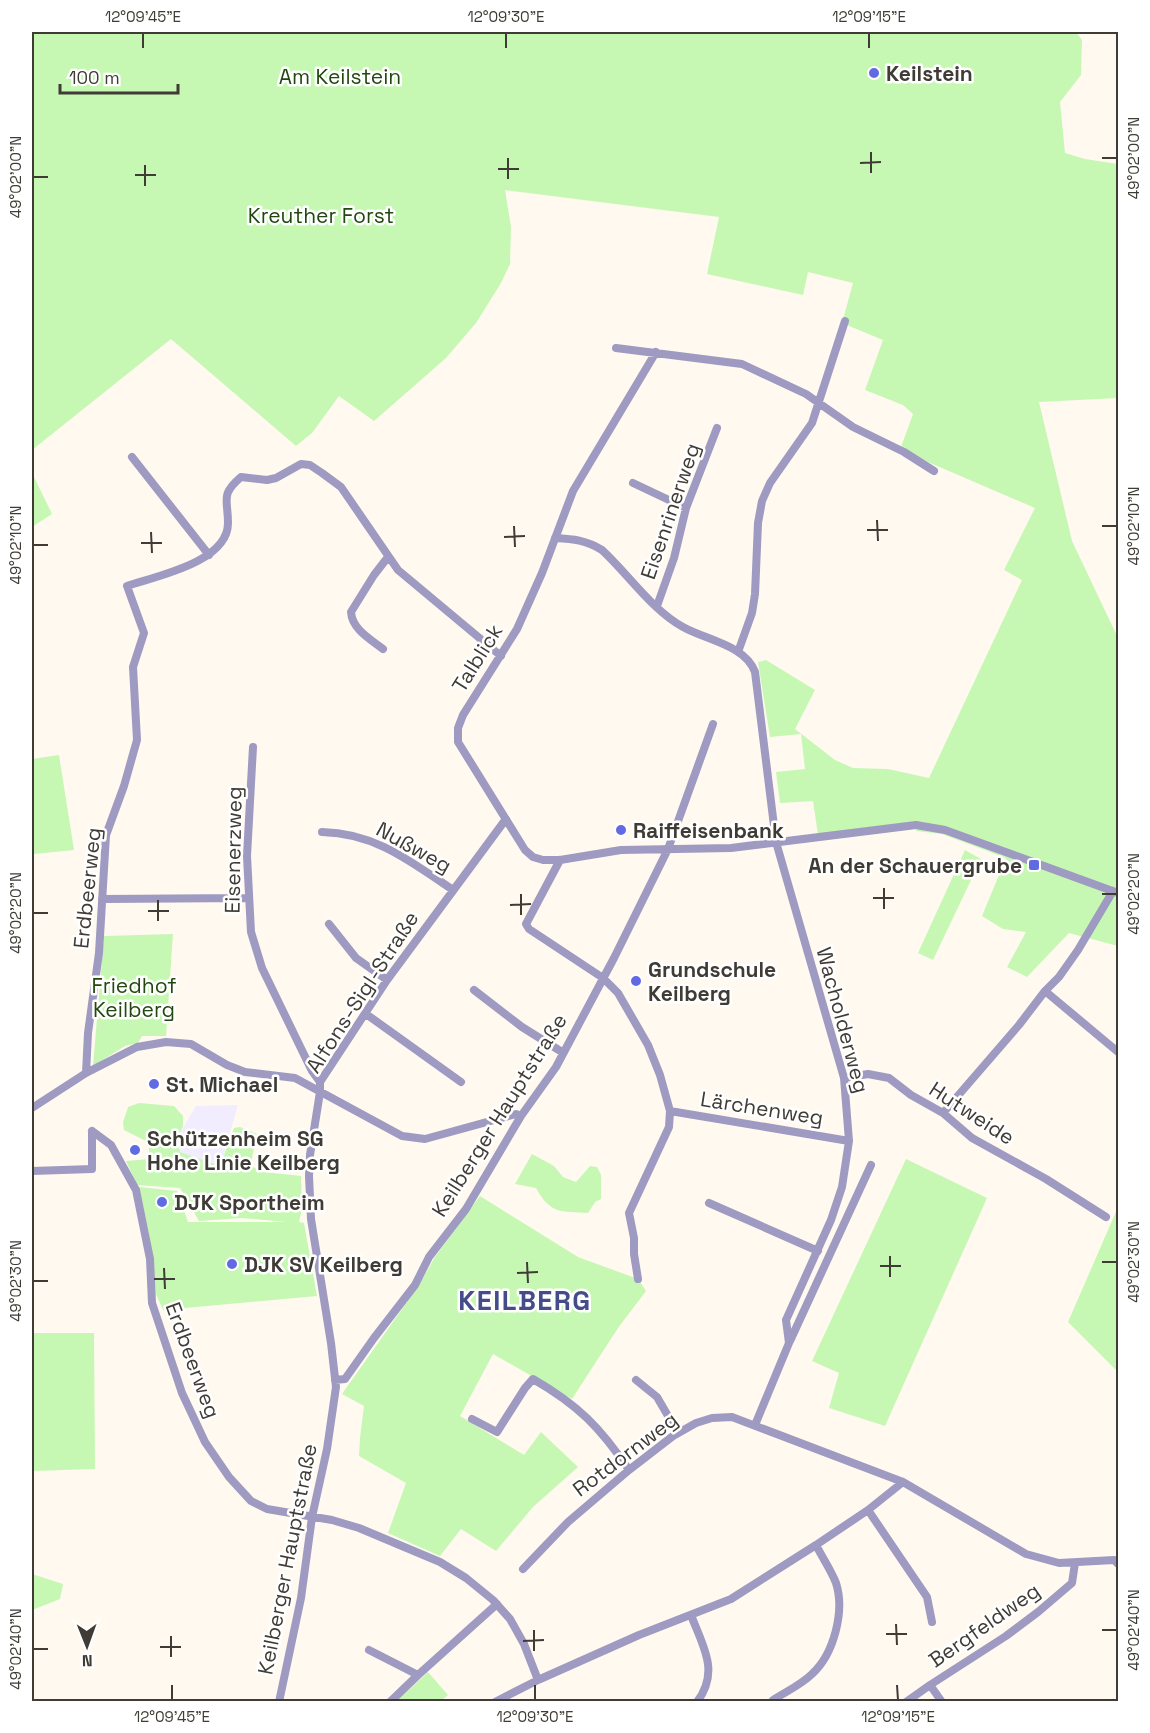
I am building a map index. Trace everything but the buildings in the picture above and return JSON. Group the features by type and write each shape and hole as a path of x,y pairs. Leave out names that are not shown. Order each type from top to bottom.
{"street":[{"path":"555,538 579,539 602,550 679,625 738,652 752,614 758,523 762,501 770,483 812,423 845,321"},
{"path":"616,348 742,364 806,394 853,428 904,452 934,471"},
{"name":"Talblick","path":"656,352 573,490 530,601 501,656 463,715 458,728 458,742 525,849 533,857 543,860 560,860 621,850 713,849 776,843 916,825 945,830 1116,892"},
{"name":"Eisenrinerweg","path":"657,606 674,558 686,508 717,428"},
{"path":"132,458 209,555 224,540 227,532 226,495 230,486 240,477 276,478 302,464 310,465 340,487 398,570 501,656"},
{"path":"633,483 686,508"},
{"name":"Erdbeerweg","path":"86,1073 88,1033 99,953 106,835 124,786 137,740 133,667 144,633 127,586 209,555"},
{"path":"382,649 355,626 351,619 351,612 388,557"},
{"name":"Wacholderweg","path":"738,652 752,663 755,672 776,843 844,1078 849,1140 847,1167 831,1220 786,1320 789,1343"},
{"name":"Keilberger Hauptstraße","path":"279,1701 301,1598 312,1517 327,1449 336,1384 345,1379 415,1285 429,1257 466,1209 521,1116 556,1067 668,849 713,724"},
{"name":"Eisenerzweg","path":"253,747 247,856 251,932 262,968 320,1087"},
{"name":"Alfons-Sigl-Straße","path":"336,1384 311,1219 310,1151 320,1087 387,980 507,819"},
{"name":"Nußweg","path":"322,832 350,834 377,843 453,890"},
{"path":"560,860 526,924 529,929 603,978 618,993 648,1045 660,1075 669,1111 669,1127 629,1213 638,1279"},
{"path":"943,1113 1059,977 1116,892"},
{"path":"102,899 248,898"},
{"path":"329,924 356,958 387,980"},
{"path":"474,990 522,1027 562,1053"},
{"path":"1045,992 1119,1052"},
{"path":"366,1014 461,1082"},
{"path":"32,1108 86,1073 137,1047 166,1042 191,1044 245,1072 295,1078 320,1087 402,1136 425,1138 516,1114 521,1116"},
{"name":"Hutweide","path":"844,1078 868,1074 890,1078 911,1095 943,1113 972,1138 1046,1179 1106,1217"},
{"name":"Lärchenweg","path":"669,1111 849,1140"},
{"name":"Erdbeerweg","path":"32,1170 92,1169 92,1131 111,1145 136,1190 150,1258 152,1302 182,1393 205,1442 229,1477 251,1501 267,1509 332,1520 359,1528 440,1562 466,1578 497,1604 510,1619 524,1644 538,1680"},
{"name":"Wacholderweg","path":"754,1425 871,1164"},
{"path":"709,1203 818,1251"},
{"path":"472,1419 496,1432 525,1388 533,1380 557,1393 591,1420 629,1470"},
{"path":"636,1380 657,1397 678,1433"},
{"name":"Rotdornweg","path":"523,1569 568,1522 629,1470 678,1433 696,1423 712,1418 732,1417 903,1482 1026,1554 1059,1563 1114,1560 1119,1563"},
{"path":"495,1701 639,1635 731,1599 868,1510 903,1482"},
{"path":"868,1510 927,1596 932,1622"},
{"path":"773,1700 812,1674 829,1650 838,1626 836,1583 816,1545"},
{"name":"Bergfeldweg","path":"906,1701 1006,1636 1038,1612 1072,1583 1075,1563"},
{"path":"390,1701 497,1604"},
{"path":"690,1615 708,1658 709,1677 705,1690 697,1701"},
{"path":"369,1650 418,1675"},
{"name":"Bergfeldweg","path":"930,1685 942,1701"}],"shaded area":[{"path":"238,1105 220,1168 170,1149 196,1106"}],"green space":[{"path":"32,32 1076,32 1082,40 1081,75 1060,102 1065,153 1085,159 1118,164 1118,398 1039,402 1072,541 1118,638 1118,946 1069,933 1027,977 1007,967 1026,932 1003,929 982,916 1006,858 942,834 916,831 919,824 818,835 813,801 780,803 776,772 805,769 801,734 770,737 758,662 766,660 815,690 795,729 835,760 853,768 888,769 929,778 1022,580 1004,570 1035,508 921,459 901,447 913,414 903,405 865,390 883,340 842,323 853,283 808,272 803,295 707,274 719,217 505,190 511,227 510,264 501,283 476,323 446,358 374,421 339,396 312,433 296,446 171,339 32,450"},
{"path":"32,473 52,514 32,527"},
{"path":"59,755 74,850 34,854 32,865 32,759"},
{"path":"965,850 981,859 933,960 918,953"},
{"name":"Friedhof Keilberg","path":"173,934 166,1036 142,1036 138,1043 125,1046 93,1066 104,936"},
{"path":"139,1103 174,1106 183,1116 183,1126 178,1137 180,1152 220,1166 234,1128 240,1127 257,1134 252,1158 253,1167 263,1172 301,1176 302,1209 299,1222 304,1223 317,1296 163,1310 156,1294 149,1234 139,1187 177,1191 188,1222 286,1222 242,1218 199,1221 180,1188 137,1185 126,1161 150,1159 148,1142 124,1130 123,1122 128,1107"},
{"path":"532,1154 554,1166 563,1177 576,1182 590,1166 597,1167 601,1175 601,1199 595,1202 588,1213 558,1210 541,1197 536,1188 515,1184"},
{"path":"906,1159 987,1198 885,1426 829,1408 839,1373 812,1361"},
{"path":"480,1196 578,1257 638,1279 646,1291 618,1328 572,1399 493,1354 460,1416 524,1455 541,1432 578,1467 533,1507 496,1551 461,1529 440,1556 388,1533 406,1483 359,1456 364,1406 342,1394 419,1285 435,1257"},
{"path":"1118,1207 1118,1372 1068,1322"},
{"path":"32,1333 94,1333 95,1469 32,1471"},
{"path":"32,1574 63,1584 60,1599 32,1610"},
{"path":"428,1672 448,1695 441,1701 396,1702"}],"place":[{"name":"Keilstein","path":"874,73"},
{"name":"Raiffeisenbank","path":"621,830"},
{"name":"An der Schauergrube","path":"1034,865"},
{"name":"Grundschule Keilberg","path":"636,981"},
{"name":"St. Michael","path":"154,1084"},
{"name":"Schützenheim SG Hohe Linie Keilberg","path":"135,1150"},
{"name":"DJK Sportheim","path":"162,1202"},
{"name":"DJK SV Keilberg","path":"232,1264"}],"district":[{"name":"KEILBERG","path":"525,1300"}],"park label":[{"name":"Am Keilstein","path":"340,76"},
{"name":"Kreuther Forst","path":"321,215"}]}
